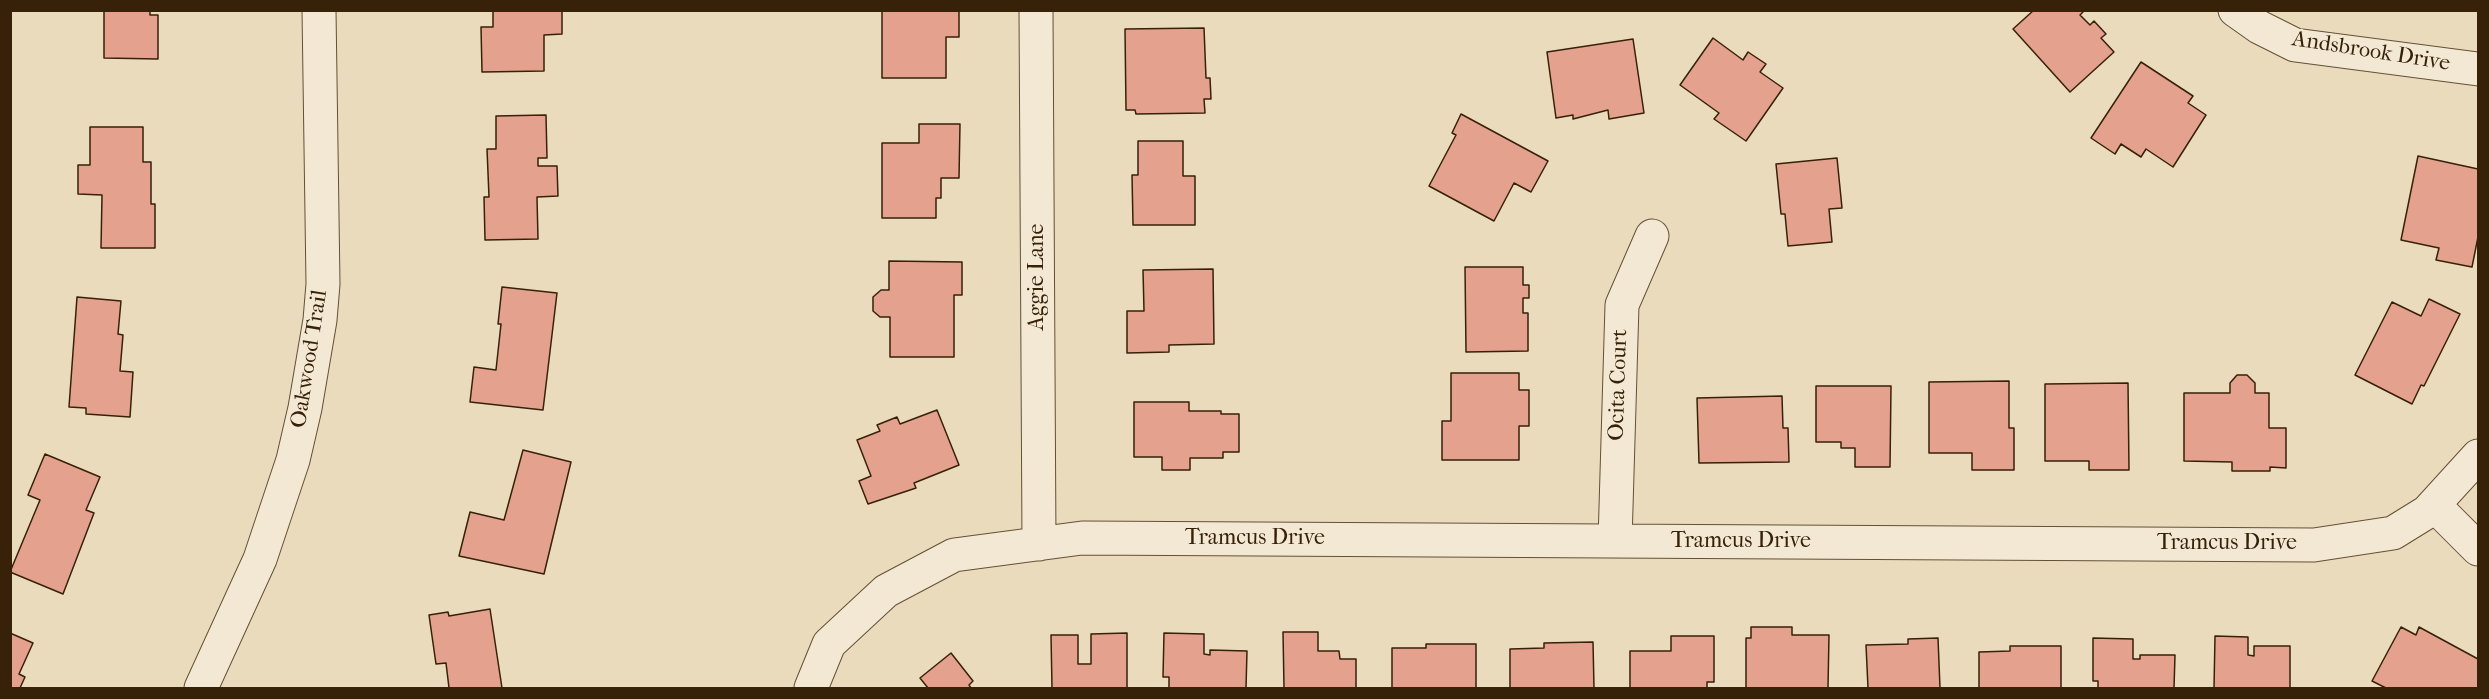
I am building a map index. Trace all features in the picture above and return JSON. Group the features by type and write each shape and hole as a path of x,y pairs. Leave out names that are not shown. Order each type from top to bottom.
{"street":[{"name":"Oakwood Trail","path":"201,688 260,559 294,460 320,320 322,284 319,10"},
{"name":"Aggie Lane","path":"1036,10 1039,544"},
{"name":"Andsbrook Drive","path":"2235,10 2259,27 2295,45 2478,69"},
{"name":"Ocita Court","path":"1615,541 1622,305 1652,236"},
{"name":"Tramcus Drive","path":"811,688 829,645 886,591 954,555 1082,538 2314,545 2393,533 2434,506 2478,456"},
{"path":"2434,506 2478,549"}],"building":[{"path":"104,10 150,10 150,15 158,15 158,59 104,58"},
{"path":"493,10 562,10 562,34 544,35 544,71 482,72 481,27 493,27"},
{"path":"882,10 959,10 959,37 946,37 946,78 882,78"},
{"path":"2034,10 2082,10 2080,15 2090,25 2094,21 2106,34 2101,38 2114,52 2070,92 2013,29"},
{"path":"1204,28 1206,78 1210,78 1211,99 1204,99 1205,113 1136,114 1135,110 1126,110 1125,29"},
{"path":"1713,38 1743,60 1748,52 1766,64 1760,72 1783,88 1746,141 1714,119 1719,113 1680,85"},
{"path":"1633,39 1644,113 1609,119 1608,110 1573,119 1573,115 1556,118 1547,52"},
{"path":"2141,62 2193,96 2188,103 2206,115 2173,167 2146,149 2141,157 2121,144 2115,154 2091,138"},
{"path":"1461,114 1548,161 1531,192 1514,183 1494,221 1429,186 1456,135 1452,133"},
{"path":"546,115 547,158 538,158 538,166 557,166 558,196 537,197 538,239 485,240 484,197 489,197 487,149 496,149 496,116"},
{"path":"919,124 960,124 959,178 941,178 941,198 936,198 936,218 882,218 882,143 919,143"},
{"path":"90,127 143,127 143,162 151,162 151,204 155,204 155,248 101,248 102,195 78,194 78,165 90,165"},
{"path":"1138,141 1183,141 1183,176 1195,176 1195,225 1133,225 1132,175 1138,175"},
{"path":"2418,156 2478,169 2478,237 2472,267 2436,260 2439,248 2401,240"},
{"path":"1837,158 1842,208 1829,209 1832,242 1788,246 1785,214 1781,214 1776,164"},
{"path":"889,261 962,262 962,295 954,295 954,357 890,357 890,317 880,317 873,311 873,297 881,290 889,290"},
{"path":"1465,267 1523,267 1523,285 1529,285 1529,298 1523,298 1523,313 1528,313 1528,351 1466,352"},
{"path":"1213,269 1214,344 1169,345 1169,352 1127,353 1127,311 1144,311 1143,270"},
{"path":"502,287 557,293 543,410 470,402 474,367 496,370"},
{"path":"77,297 121,301 118,334 123,335 120,371 133,372 130,417 86,414 86,408 69,407"},
{"path":"2429,299 2460,314 2424,386 2421,385 2412,404 2355,375 2392,302 2421,316"},
{"path":"1451,373 1519,373 1519,390 1529,390 1529,426 1519,426 1519,460 1442,460 1442,421 1451,421"},
{"path":"2237,375 2247,375 2255,383 2255,393 2269,393 2269,428 2286,428 2286,468 2270,467 2270,471 2232,471 2232,462 2184,461 2184,393 2230,393 2230,383"},
{"path":"2009,381 2009,428 2014,428 2014,470 1972,470 1972,453 1929,453 1929,382"},
{"path":"2128,383 2129,470 2089,470 2089,461 2045,461 2045,384"},
{"path":"1816,386 1891,386 1890,467 1855,467 1855,448 1841,448 1841,442 1816,442"},
{"path":"1782,396 1783,428 1788,428 1789,462 1699,463 1697,398"},
{"path":"1134,402 1189,402 1189,411 1221,411 1221,414 1239,414 1239,452 1223,452 1223,458 1190,458 1190,470 1162,470 1162,457 1134,457"},
{"path":"937,410 959,465 914,483 916,488 868,504 859,481 871,476 857,440 880,431 877,425 897,417 900,424"},
{"path":"523,450 571,462 544,574 459,556 470,512 504,520"},
{"path":"45,454 100,477 86,510 94,513 63,594 10,572 40,500 28,495"},
{"path":"490,609 502,688 449,688 446,663 436,664 429,615 448,612 449,616"},
{"path":"1751,627 1792,627 1792,635 1829,635 1828,688 1746,688 1746,638 1751,638"},
{"path":"2401,627 2416,635 2419,627 2478,659 2478,688 2386,688 2372,681"},
{"path":"1283,632 1318,632 1318,651 1339,651 1340,659 1356,659 1356,688 1284,688"},
{"path":"10,633 33,643 19,674 25,677 20,688 10,688"},
{"path":"1127,633 1127,688 1052,688 1051,635 1078,635 1078,664 1091,664 1091,634"},
{"path":"1164,633 1204,634 1204,654 1210,655 1210,650 1247,651 1246,688 1169,688 1169,677 1163,677"},
{"path":"1671,636 1714,636 1714,682 1707,682 1707,688 1630,688 1630,651 1671,651"},
{"path":"2215,636 2248,637 2248,655 2254,656 2254,646 2290,646 2290,688 2214,688"},
{"path":"1938,638 1940,688 1868,688 1866,645 1908,644 1908,639"},
{"path":"2093,638 2133,639 2133,659 2140,659 2140,655 2175,655 2174,688 2098,688 2098,681 2093,681"},
{"path":"1593,642 1594,688 1510,688 1510,649 1544,648 1544,643"},
{"path":"1426,644 1476,644 1476,688 1392,688 1392,648 1426,648"},
{"path":"2010,646 2061,646 2061,688 1979,688 1979,652 2010,651"},
{"path":"951,653 973,681 969,685 971,688 928,688 920,678"}]}
